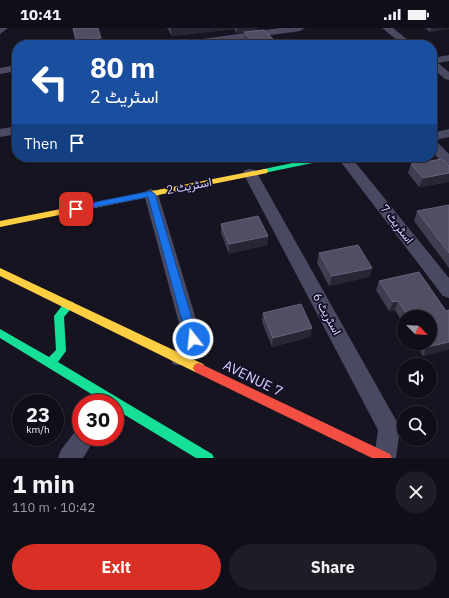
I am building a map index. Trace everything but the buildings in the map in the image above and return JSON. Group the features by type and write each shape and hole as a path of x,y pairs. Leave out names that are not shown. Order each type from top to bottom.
{"street":[{"path":"0,31 3,28"},
{"path":"216,40 300,28"},
{"path":"387,28 403,40"},
{"path":"437,61 449,58"},
{"path":"437,66 449,77"},
{"path":"0,71 12,69"},
{"path":"0,133 12,131"},
{"path":"437,136 449,133"},
{"path":"437,150 449,161"},
{"name":"اسٹریٹ 2","path":"0,224 308,162"},
{"name":"اسٹریٹ 7","path":"348,162 449,291"},
{"name":"اسٹریٹ 6","path":"250,174 389,429 385,458"},
{"path":"151,194 193,339 180,358"},
{"name":"AVENUE 7","path":"0,272 385,458"},
{"path":"51,363 61,351 59,316 69,306"},
{"path":"0,333 100,394"},
{"path":"124,408 208,458"},
{"path":"69,458 78,446"}],"traffic: fast":[{"path":"264,171 308,162"},
{"path":"51,363 61,351 59,316 69,305"},
{"path":"0,333 208,458"}],"traffic: slow":[{"path":"0,224 264,171"},
{"path":"0,272 199,368"}],"traffic: jam":[{"path":"199,368 386,458"}],"route":[{"path":"76,209 151,194 193,339"}]}
